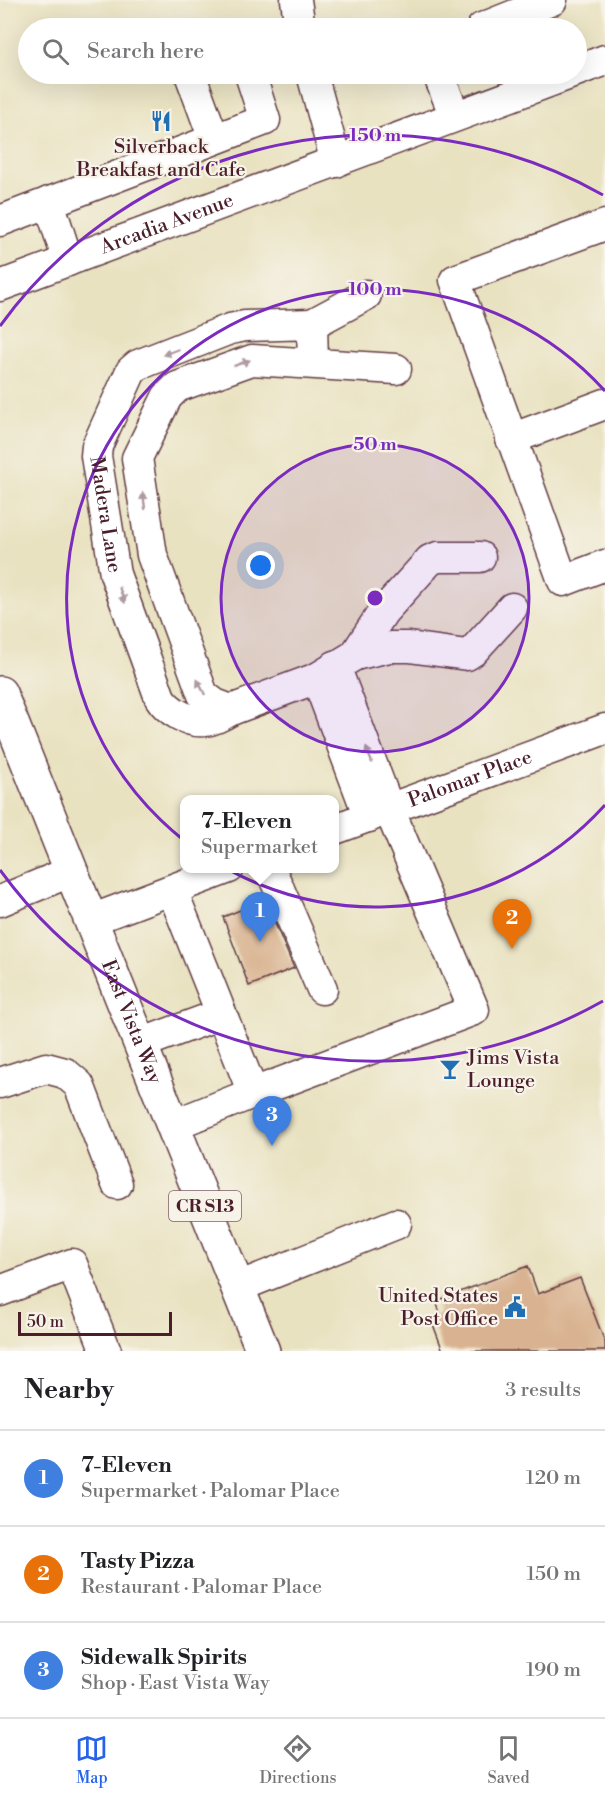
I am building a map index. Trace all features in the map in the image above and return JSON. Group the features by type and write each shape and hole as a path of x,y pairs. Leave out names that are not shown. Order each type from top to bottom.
{"main road":[{"name":"East Vista Way","path":"0,693 263,1351"}],"street":[{"path":"296,0 299,18"},
{"path":"507,18 552,0"},
{"path":"587,67 605,60"},
{"path":"194,84 214,139"},
{"path":"0,221 265,120 253,84"},
{"path":"315,84 336,162"},
{"path":"442,84 455,116"},
{"name":"Arcadia Avenue","path":"0,286 543,84"},
{"path":"49,202 68,261"},
{"path":"605,225 455,280 563,581 605,565"},
{"path":"313,363 312,324 366,295"},
{"name":"Madera Lane","path":"312,324 260,324 230,329 138,365 131,371 97,446 96,456 110,550 118,584 165,705 192,720 203,722 336,666 390,647 409,647 467,655 512,608"},
{"name":"Madera Lane","path":"231,710 215,704 204,695 150,546 137,458 171,391 252,360 396,369"},
{"path":"511,439 605,404"},
{"path":"110,550 150,546"},
{"path":"173,1125 474,1010 379,813 336,666 430,560 438,556 480,557"},
{"name":"Palomar Place","path":"339,828 605,729"},
{"path":"0,901 72,871"},
{"path":"91,920 217,873"},
{"path":"272,873 322,989"},
{"path":"172,890 253,1093"},
{"path":"140,1044 221,1014"},
{"path":"0,1083 46,1068 64,1073 79,1085 117,1184"},
{"path":"237,1287 396,1224"},
{"path":"0,1291 72,1264 106,1351"}],"building":[{"path":"265,900 294,968 249,986 223,917"},
{"name":"United States Post Office","path":"528,1266 538,1294 580,1278 605,1342 605,1351 443,1351 431,1319 440,1313 436,1301"}],"place":[{"name":"Silverback Breakfast and Cafe","path":"161,121"},
{"name":"7-Eleven","path":"260,942"},
{"name":"Tasty Pizza","path":"512,949"},
{"name":"Jims Vista Lounge","path":"450,1069"},
{"name":"Sidewalk Spirits","path":"272,1146"},
{"name":"United States Post Office","path":"515,1307"}]}
